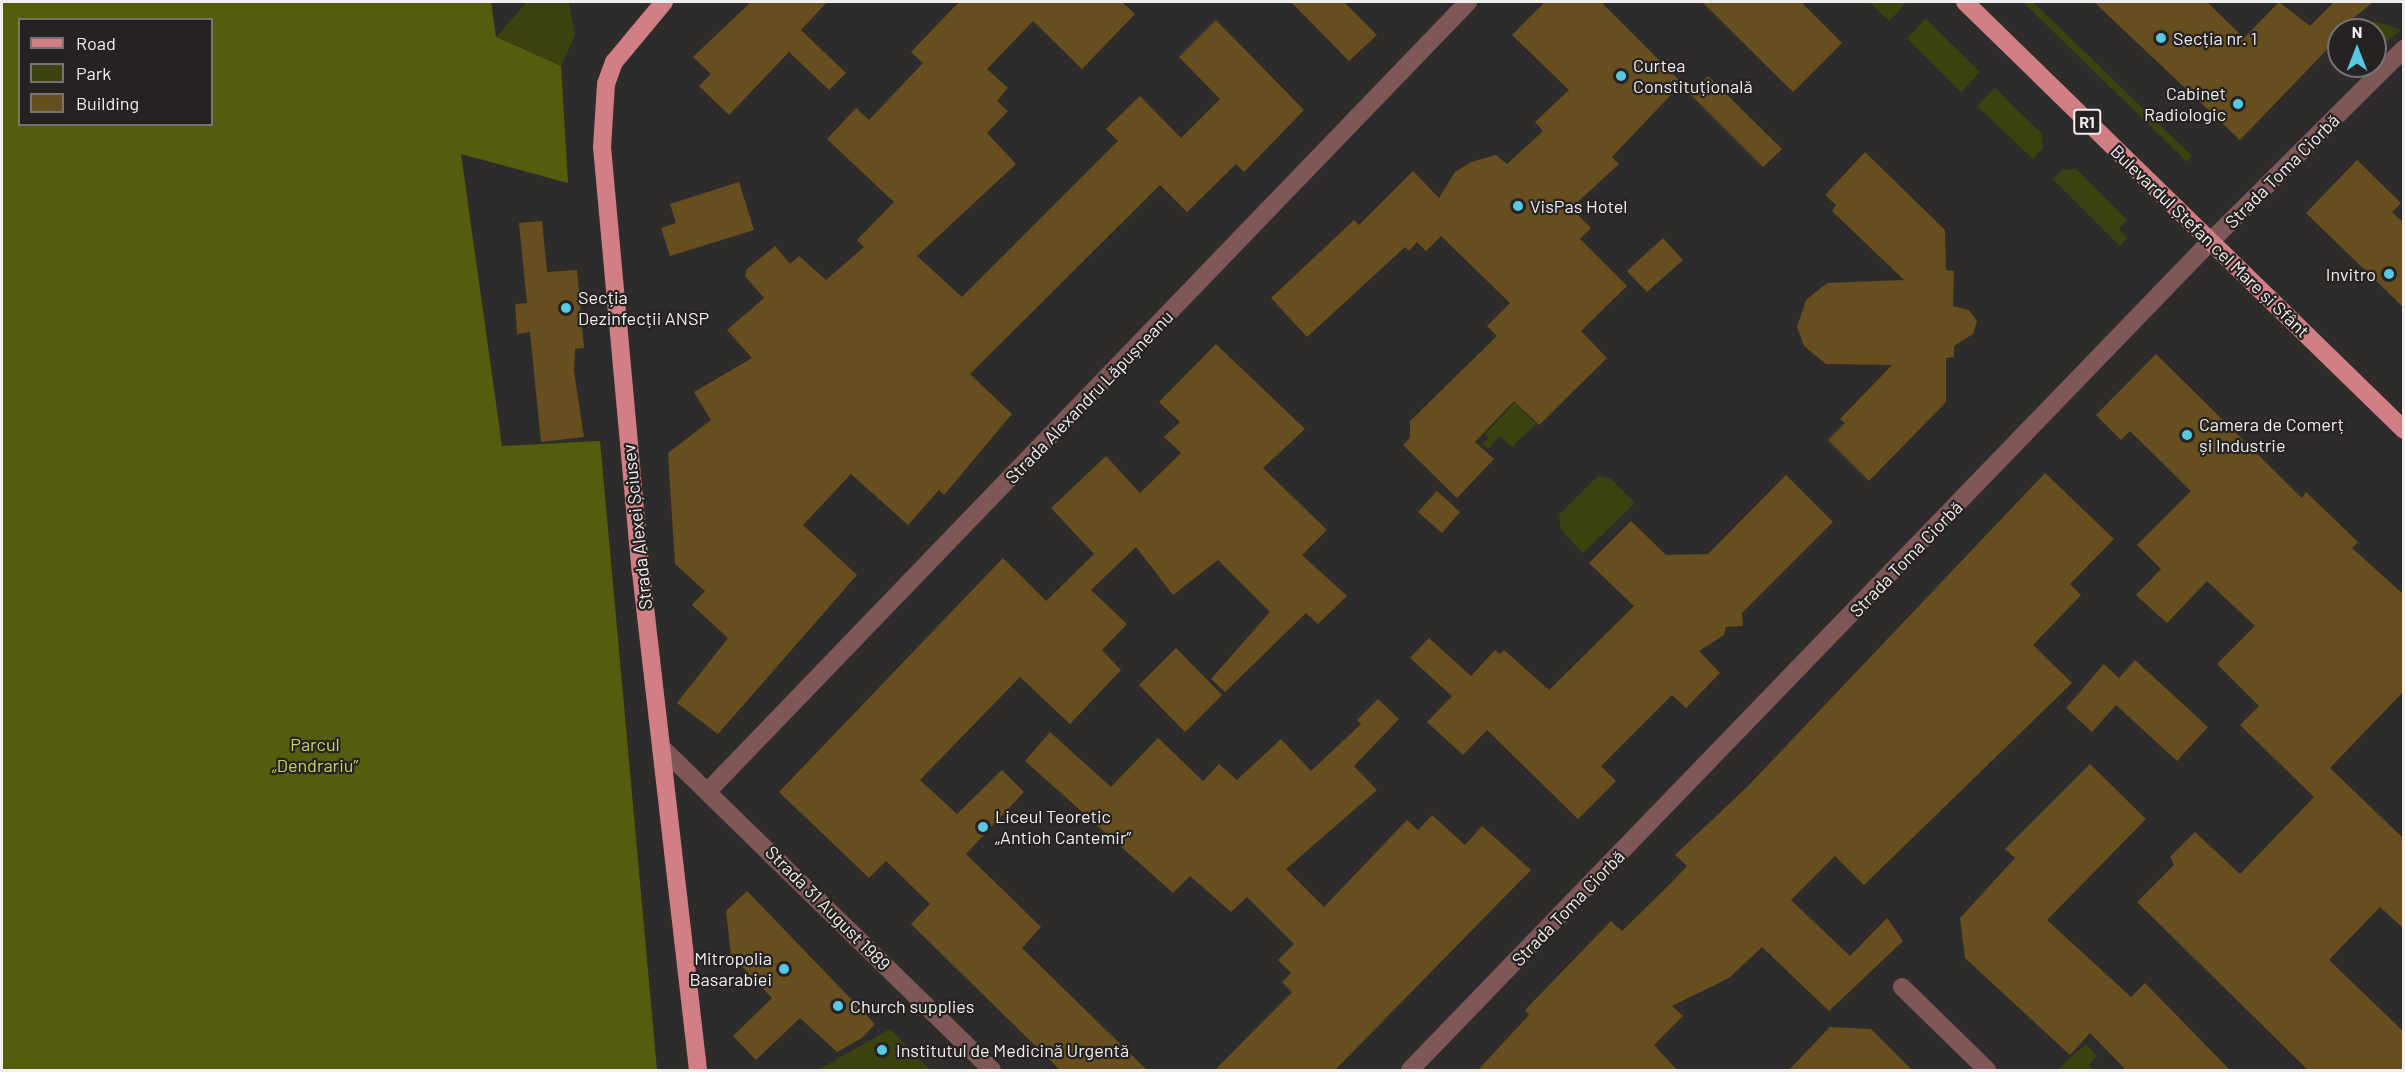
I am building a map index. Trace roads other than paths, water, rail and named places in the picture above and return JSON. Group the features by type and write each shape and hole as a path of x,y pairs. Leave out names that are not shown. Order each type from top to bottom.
{"main road":[{"name":"Strada Alexei Șciusev","path":"664,2 614,62 603,111 602,147 662,748 698,1071"},
{"name":"Bulevardul Ștefan cel Mare și Sfânt","path":"1965,2 2403,430"}],"street":[{"name":"Strada Alexandru Lăpușneanu","path":"708,791 1468,2"},
{"name":"Strada Toma Ciorbă","path":"1410,1071 2210,242 2403,49"},
{"name":"Strada 31 August 1989","path":"662,748 992,1071"},
{"path":"1902,987 1987,1071"}],"place":[{"name":"Secția nr. 1","path":"2161,38"},
{"name":"Curtea Constituțională","path":"1621,76"},
{"name":"Cabinet Radiologic","path":"2238,104"},
{"name":"VisPas Hotel","path":"1518,206"},
{"name":"Invitro","path":"2389,274"},
{"name":"Secția Dezinfecții ANSP","path":"566,308"},
{"name":"Camera de Comerț și Industrie","path":"2187,435"},
{"name":"Liceul Teoretic „Antioh Cantemir”","path":"983,827"},
{"name":"Mitropolia Basarabiei","path":"784,969"},
{"name":"Church supplies","path":"838,1006"},
{"name":"Institutul de Medicină Urgentă","path":"882,1050"}],"park label":[{"name":"Parcul „Dendrariu”","path":"315,756"}]}
